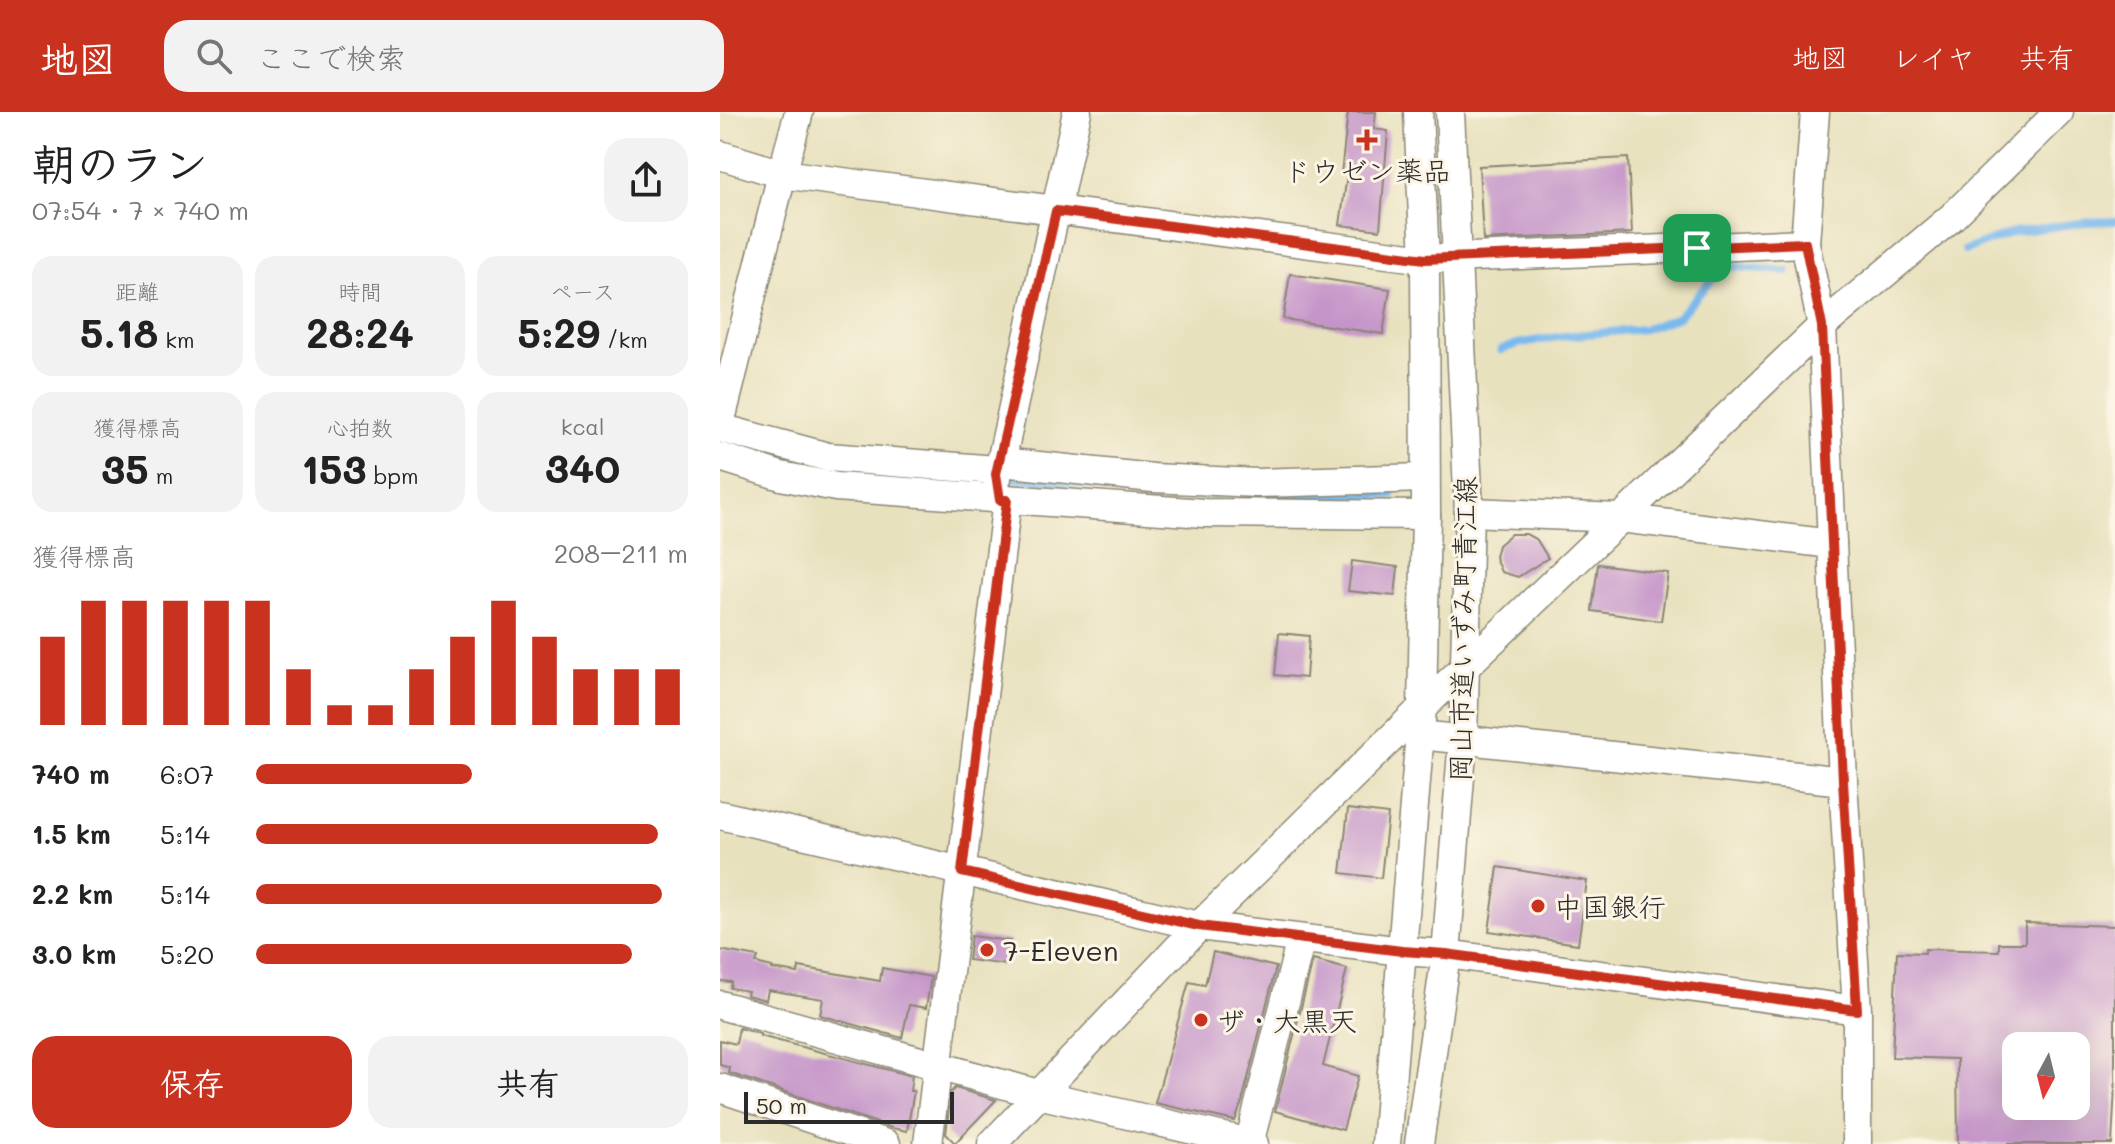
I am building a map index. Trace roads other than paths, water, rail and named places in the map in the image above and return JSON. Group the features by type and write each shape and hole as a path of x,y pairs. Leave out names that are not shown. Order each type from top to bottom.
{"street":[{"path":"799,112 720,426 828,457 1003,478 1204,513 1426,515"},
{"path":"928,1144 962,872 1003,478 1077,112"},
{"name":"岡山市道いずみ町青江線","path":"1386,1144 1421,722 1426,515 1425,259 1418,112"},
{"name":"岡山市道いずみ町青江線","path":"1419,1144 1446,954 1463,739 1469,512 1450,112"},
{"path":"1815,112 1805,243 1822,326 1857,1010 1857,1144"},
{"path":"992,1144 1199,926 1421,722 1464,668 1822,326 1952,217 2059,112"},
{"path":"720,155 782,174 1425,259 1805,243"},
{"path":"720,457 781,476 836,487 1003,478 1153,478 1257,483 1425,478"},
{"path":"1469,512 1620,518 1832,544"},
{"path":"1421,722 1463,739 1843,781"},
{"path":"720,815 1199,926 1446,954 1857,1010"},
{"path":"720,1005 1038,1094 1251,1144 1301,939"},
{"path":"720,1088 886,1144"}],"waterway":[{"path":"1965,250 2014,232 2115,221"},
{"path":"1501,350 1564,336 1644,329 1678,317 1724,266 1787,271"},
{"path":"1002,479 1104,487"},
{"path":"1157,492 1216,495"},
{"path":"1265,496 1392,495"}],"place":[{"name":"ドウゼン薬品","path":"1367,140"},
{"name":"中国銀行","path":"1538,906"},
{"name":"7-Eleven","path":"987,950"},
{"name":"ザ・大黒天","path":"1201,1020"}]}
